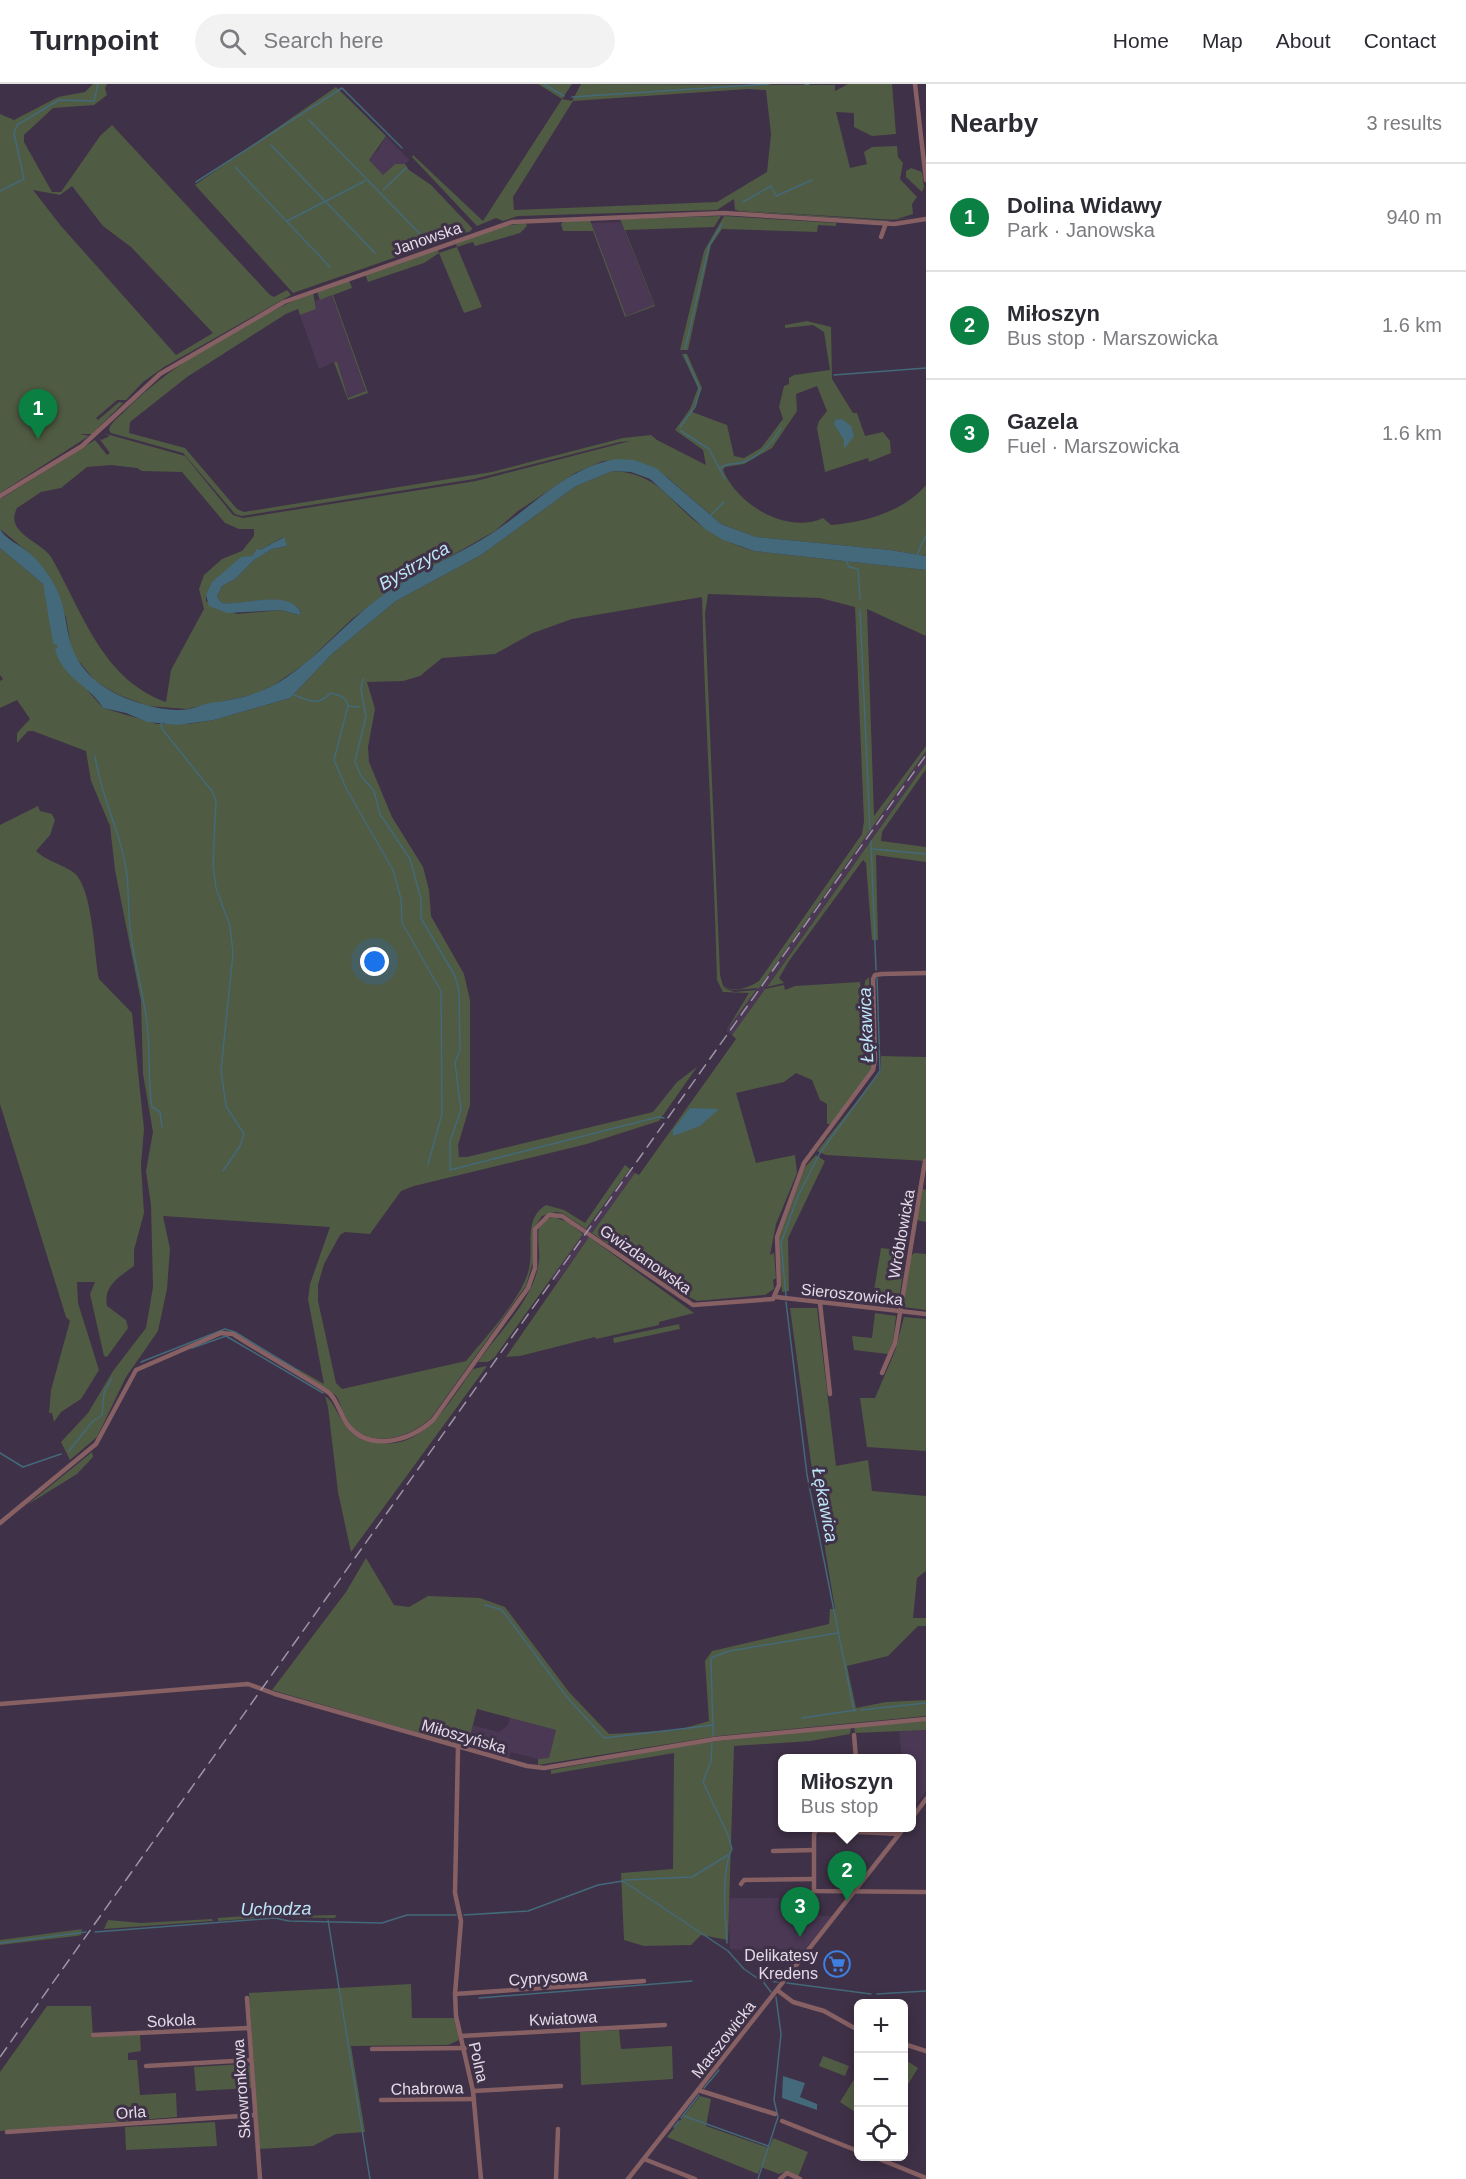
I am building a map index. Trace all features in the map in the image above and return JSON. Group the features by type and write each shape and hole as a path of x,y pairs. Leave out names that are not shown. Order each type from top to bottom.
{"street":[{"path":"915,84 926,180"},
{"name":"Janowska","path":"1,496 82,446 160,374 285,302 512,222 724,213 886,223 926,219"},
{"path":"881,237 886,223"},
{"path":"776,1297 779,1285 777,1237 804,1163 870,1077 875,1065 873,979 875,975 882,974 926,973"},
{"name":"Wróblowicka","path":"882,1372 895,1343 925,1161"},
{"name":"Gwizdanowska","path":"0,1523 71,1466 100,1439 136,1370 221,1333 233,1334 331,1394 350,1428 373,1440 403,1439 427,1425 528,1287 536,1268 536,1229 539,1223 549,1215 562,1216 693,1305 769,1301 776,1297"},
{"name":"Sieroszowicka","path":"776,1297 926,1314"},
{"path":"820,1302 830,1394"},
{"name":"Miłoszyńska","path":"0,1704 248,1684 275,1694 458,1747 527,1766 544,1768 715,1738 926,1719"},
{"path":"854,1735 856,1754"},
{"name":"Polna","path":"458,1747 455,1893 461,1921 454,1994 474,2091 481,2179"},
{"path":"916,1813 926,1799"},
{"path":"816,1832 814,1891 926,1892"},
{"path":"884,1832 899,1834"},
{"name":"Marszowicka","path":"628,2179 899,1834"},
{"path":"773,1851 814,1850"},
{"path":"741,1884 744,1880 814,1879"},
{"name":"Cyprysowa","path":"454,1994 644,1981"},
{"path":"777,1990 794,2002 824,2011 854,2028"},
{"name":"Skowronkowa","path":"247,1998 260,2179"},
{"name":"Kwiatowa","path":"461,2036 665,2025"},
{"name":"Sokola","path":"93,2035 249,2028"},
{"path":"908,2046 926,2051"},
{"path":"372,2049 465,2048"},
{"path":"146,2066 251,2060"},
{"path":"474,2091 561,2086"},
{"path":"698,2090 775,2114"},
{"name":"Chabrowa","path":"381,2100 474,2099"},
{"name":"Orla","path":"8,2132 255,2115"},
{"path":"782,2121 854,2149"},
{"path":"556,2179 558,2129"},
{"path":"644,2158 695,2179"},
{"path":"882,2161 926,2178"},
{"path":"780,2179 787,2174 800,2179"}],"shaded area":[{"path":"386,136 409,160 405,164 395,164 383,175 368,160 378,150"},
{"path":"621,222 654,306 625,316 591,223"},
{"path":"332,295 366,391 349,398 334,362 319,369 300,315 316,309 315,301"},
{"path":"926,751 926,763 732,1035 726,1031"},
{"path":"630,1169 635,1173 557,1282 551,1278"},
{"path":"510,1717 556,1730 549,1758 538,1759 511,1752 509,1758 467,1747 472,1725 499,1732 508,1725"},
{"path":"926,1730 926,1791 916,1805 916,1754 902,1754 899,1731"},
{"path":"728,1898 779,1898 779,1909 794,1909 794,1915 832,1916 801,1954 730,1949"}],"green space":[{"path":"93,84 107,84 105,88 107,95 94,105 53,108 24,135 24,142 52,192 61,192 100,136 112,125 270,295 274,297 287,290 291,295 164,367 143,382 126,400 117,400 96,418 98,420 119,402 123,403 92,434 80,434 89,436 0,493 0,114 14,120 58,97 85,92","holes":["72,186 103,226 131,247 213,333 176,355 61,226 33,190 60,195"]},
{"path":"538,84 572,84 562,99"},
{"path":"581,84 835,85 835,91 848,84 892,84 896,134 872,136 854,127 854,113 836,112 850,168 867,164 864,152 872,147 897,146 898,157 903,163 900,179 917,197 912,204 913,214 897,219 735,210 734,199 717,210 518,216 503,221 496,218 477,226 412,157 413,155 483,221 562,99 572,101","holes":["748,89 766,90 771,134 767,172 717,202 514,210 513,197 573,101"]},
{"path":"336,87 386,136 369,160 383,175 395,164 405,164 409,170 431,185 472,228 471,231 293,293 195,185"},
{"path":"911,168 922,172 924,187 922,192 906,177 906,171"},
{"path":"737,211 879,220 914,218 879,221"},
{"path":"721,216 714,227 625,230 655,306 625,317 593,231 563,231 561,224 564,221 590,220 626,316 654,305 620,219"},
{"path":"724,216 836,223 836,226 818,225 817,232 722,229 711,245 688,350 680,350 704,251"},
{"path":"526,223 527,226 520,233 475,246 473,242 457,247 456,243 504,226"},
{"path":"457,247 482,307 464,313 439,253"},
{"path":"438,250 439,253 424,263 368,282 365,274"},
{"path":"349,280 352,288 333,295 368,393 348,400 334,362 337,362 348,398 366,391 332,295 320,300 317,292"},
{"path":"313,292 316,309 300,315 298,309 286,314 187,377 130,422 129,433 185,448 237,509 244,512 492,472 623,438 651,435 706,465 703,450 675,430 690,409 698,388 682,354 687,354 702,388 692,412 727,425 734,456 744,458 761,448 783,419 779,407 784,386 789,384 789,378 794,375 830,370 824,332 813,325 785,328 785,325 807,321 831,327 832,379 853,413 857,413 865,436 883,432 890,441 891,453 869,462 868,458 825,472 817,428 819,421 827,411 817,386 796,394 797,411 772,448 744,464 725,467 723,470 739,494 764,513 794,522 809,522 823,518 831,525 870,518 895,509 926,485 926,556 890,550 756,537 721,524 667,477 633,460 603,461 575,473 518,511 495,531 386,593 352,619 306,663 274,685 256,694 187,709 148,706 119,695 96,682 72,653 66,617 28,552 0,529 0,496 2,498 95,440 107,455 110,453 98,437 101,440 110,436 103,433 185,456 233,515 243,518 476,481 630,441 474,479 242,516 235,514 183,453 111,433 109,430 114,421 142,395 187,360 238,329","holes":["111,465 137,468 142,471 182,472 225,523 239,529 254,529 254,536 242,551 222,559 204,575 199,589 204,609 171,670 166,702 144,691 125,677 109,660 84,620 51,557 25,536 15,524 14,517 17,508 41,492 61,488 87,467","283,537 287,546 272,549 254,560 235,579 222,586 217,597 222,603 266,600 288,602 296,606 301,613 299,615 281,610 237,614 206,601 206,595 260,550"]},
{"path":"613,471 629,473 653,483 691,518 709,531 747,549 926,570 926,636 867,609 874,816 926,746 926,751 759,988 733,990 721,987 734,992 756,990 726,1031 749,993 723,992 717,980 702,597 572,619 533,633 495,654 442,658 420,676 403,681 367,682 375,709 368,747 369,762 392,817 423,867 429,890 431,916 464,974 470,1000 470,1105 458,1145 459,1157 467,1157 653,1112 677,1082 697,1067 659,1121 587,1144 414,1186 401,1191 370,1234 345,1232 340,1235 324,1264 318,1285 318,1301 336,1383 342,1389 466,1361 511,1305 525,1280 529,1269 532,1226 539,1211 546,1205 564,1210 585,1223 625,1165 630,1169 586,1229 562,1213 556,1212 542,1216 533,1229 534,1258 526,1286 431,1418 412,1431 401,1435 378,1439 357,1431 348,1423 333,1393 296,1372 298,1369 324,1384 308,1299 310,1284 330,1227 163,1216 170,1249 167,1289 158,1331 126,1377 97,1437 70,1460 61,1442 88,1413 113,1371 146,1328 153,1287 151,1205 146,1171 153,1132 143,1074 141,1001 115,870 110,826 91,781 86,751 33,731 28,731 17,743 17,733 30,719 17,700 0,708 0,681 3,679 0,675 0,548 43,584 58,645 89,692 103,708 157,724 188,724 214,720 290,698 333,653 396,601 481,555 576,486","holes":["708,594 820,598 855,607 864,821 862,834 759,981 746,988 727,988 723,986 720,975 705,613"]},
{"path":"926,763 926,769 882,832 881,841 926,847 926,862 876,855 878,940 872,940 866,863 863,860 789,961 779,978 784,983 767,987"},
{"path":"38,806 40,811 52,814 55,820 50,835 36,851 73,872 80,880 89,906 99,979 132,1013 144,1129 141,1165 144,1213 134,1250 134,1266 113,1283 106,1299 107,1306 126,1320 128,1328 107,1357 104,1356 90,1294 95,1282 77,1282 78,1303 99,1370 81,1399 61,1412 54,1422 52,1413 49,1413 51,1390 70,1321 66,1317 0,1104 0,825"},
{"path":"869,977 872,1069 832,1124 827,1124 827,1104 820,1100 812,1080 796,1073 784,1082 736,1093 756,1163 795,1155 797,1173 776,1224 770,1255 774,1253 776,1278 773,1280 774,1289 765,1295 697,1301 674,1289 610,1242 608,1244 592,1233 635,1173 639,1175 736,1039 732,1035 765,989 784,985 785,990 795,986 860,982 863,1001 865,981"},
{"path":"881,1056 926,1057 926,1161 826,1155 817,1151 881,1071"},
{"path":"816,1155 825,1161 788,1238 789,1291 782,1292 778,1239 805,1167"},
{"path":"922,1189 926,1190 926,1222 917,1220"},
{"path":"554,1217 568,1222 583,1234 494,1358 488,1362 478,1362 515,1314 531,1288 539,1261 539,1228 547,1219"},
{"path":"589,1237 694,1313 659,1322 659,1325 596,1339 595,1337 520,1356 506,1357"},
{"path":"881,1248 906,1251 898,1307 872,1303"},
{"path":"914,1253 926,1254 926,1310 903,1307 911,1256"},
{"path":"790,1308 817,1308 836,1466 868,1460 872,1491 926,1496 926,1571 917,1578 913,1618 926,1618 926,1626 918,1626 888,1656 847,1666 856,1708 886,1702 926,1700 926,1716 718,1736 538,1765 538,1759 549,1758 556,1730 477,1709 467,1747 272,1690 346,1592 366,1558 394,1605 409,1607 428,1596 480,1598 505,1607 569,1692 609,1734 678,1730 709,1721 705,1661 712,1651 829,1624 830,1609 835,1609 812,1470"},
{"path":"875,1313 896,1316 893,1342 888,1354 854,1350 852,1336 872,1338"},
{"path":"904,1317 926,1319 926,1451 867,1447 860,1398 875,1398 895,1351"},
{"path":"679,1324 680,1329 614,1343 613,1338"},
{"path":"487,1366 351,1552 338,1492 325,1396 345,1425 358,1437 374,1442 397,1443 424,1430 446,1407 473,1369"},
{"path":"92,1452 93,1457 77,1474 27,1505"},
{"path":"926,1721 926,1730 855,1733 854,1727"},
{"path":"851,1727 850,1734 810,1741 734,1746 728,1940 701,1935 691,1945 644,1946 624,1940 621,1873 673,1869 674,1753 551,1774 551,1770 699,1743"},
{"path":"273,1914 336,1915 335,1918 271,1917 218,1921 218,1918"},
{"path":"212,1919 213,1921 104,1929 108,1920 141,1923"},
{"path":"82,1929 81,1935 76,1936 0,1945 0,1940"},
{"path":"411,1984 412,2018 455,2018 459,2040 448,2045 351,2046 365,2132 336,2134 313,2146 259,2149 249,1993"},
{"path":"47,2006 91,2006 93,2036 140,2035 141,2051 128,2053 128,2060 137,2060 140,2095 176,2093 177,2117 0,2131 0,2072"},
{"path":"619,2030 621,2049 672,2046 673,2079 581,2085 580,2032"},
{"path":"823,2056 849,2066 845,2076 819,2066"},
{"path":"908,2062 918,2068 908,2084"},
{"path":"244,2064 250,2067 252,2088 196,2091 194,2067"},
{"path":"854,2079 854,2111 840,2102"},
{"path":"700,2096 711,2099 706,2126 769,2148 773,2138 808,2152 798,2177 785,2172 779,2174 761,2167 758,2174 667,2137"},
{"path":"215,2122 217,2146 126,2150 125,2127"}],"water":[{"path":"842,419 851,426 854,436 844,449 844,440 834,424 835,420"},
{"path":"617,459 634,460 656,468 721,524 756,537 890,550 926,556 926,570 754,551 723,540 705,529 650,479 631,472 613,471 576,486 481,555 396,601 333,653 290,698 214,720 178,725 147,722 126,713 103,708 91,693 71,676 59,660 55,650 58,646 53,643 43,584 0,548 0,529 9,539 31,554 44,569 57,590 75,654 95,680 114,693 139,703 166,709 189,709 250,695 278,683 313,657 361,612 387,592 494,532 566,479 599,463"},
{"path":"284,537 287,546 272,549 254,560 235,579 222,586 217,597 222,603 287,601 296,606 301,613 299,615 281,610 227,613 209,606 206,595 212,582 241,557 252,556 257,549 260,550"},
{"path":"690,1108 719,1109 700,1126 673,1136 673,1130"},
{"path":"783,2076 805,2083 800,2097 817,2104 817,2110 782,2098"}],"waterway":[{"path":"0,191 24,179 14,133 17,125 59,100 94,101 98,84"},
{"path":"544,84 564,96"},
{"path":"572,97 769,84"},
{"path":"805,85 809,84"},
{"path":"196,182 342,88 402,148"},
{"path":"309,120 423,237"},
{"path":"271,145 375,253"},
{"path":"235,167 330,267"},
{"path":"383,190 406,168"},
{"path":"743,202 771,186 776,196 812,180"},
{"path":"287,221 365,181"},
{"path":"685,349 709,246 722,224"},
{"path":"680,427 695,407 700,390 685,355"},
{"path":"834,375 926,368"},
{"path":"719,469 757,455 771,443 781,428"},
{"path":"681,431 709,449 725,479"},
{"path":"710,516 724,502"},
{"path":"917,555 926,535"},
{"name":"Łękawica","path":"846,560 849,567 858,569 860,599"},
{"name":"Łękawica","path":"860,610 870,830"},
{"path":"363,679 361,689 366,717 355,761 361,776 374,791 380,814 410,859 421,899 421,918 455,976 459,991 460,1050 455,1063 461,1110 450,1141 450,1170 658,1117 664,1118"},
{"path":"294,695 317,701 330,693 342,696 347,702 348,706 334,760 346,788 393,870 401,899 402,923 441,991 442,1114 428,1164"},
{"path":"348,706 359,707"},
{"path":"161,723 162,729 212,791 216,801 213,865 216,888 230,926 233,953 221,1070 226,1106 244,1134 240,1146 223,1171"},
{"path":"95,756 127,876 131,935 147,1021 152,1107 160,1112 162,1127"},
{"name":"Łękawica","path":"871,841 876,970"},
{"path":"873,849 926,854"},
{"name":"Łękawica","path":"786,1296 781,1243 798,1196 820,1153 880,1071 877,978"},
{"name":"Łękawica","path":"786,1302 807,1475 854,1711"},
{"path":"141,1362 225,1329 235,1332 299,1371"},
{"path":"192,1348 226,1336 323,1393"},
{"path":"69,1451 92,1422 102,1415 104,1393 112,1378"},
{"path":"0,1453 23,1467 61,1454"},
{"path":"485,1605 502,1610 567,1697 604,1738 714,1725"},
{"path":"713,1735 711,1658 729,1651 838,1633"},
{"path":"861,1710 926,1703"},
{"path":"802,1718 856,1710"},
{"path":"712,1743 711,1761 703,1782 728,1835 732,1849 725,1881 727,1943"},
{"path":"625,1880 692,1877 728,1855"},
{"name":"Uchodza","path":"464,1915 528,1911 598,1885 623,1881 728,1951 744,1969 760,1980 778,1982"},
{"name":"Uchodza","path":"95,1932 275,1918 289,1921 382,1923 407,1915 456,1915"},
{"path":"328,1920 370,2179"},
{"name":"Uchodza","path":"0,1943 86,1932"},
{"path":"479,1998 692,1981"},
{"path":"764,1983 771,1992"},
{"name":"Uchodza","path":"787,1983 871,1994"},
{"name":"Uchodza","path":"877,1994 926,1991"},
{"path":"758,2179 778,2117 774,2100 781,2034 776,1997"},
{"path":"704,2088 719,2070"},
{"path":"681,2118 699,2095"},
{"path":"684,2116 768,2146"},
{"path":"674,2127 679,2121"}],"railway":[{"path":"0,2057 926,755"}],"place":[{"name":"Dolina Widawy","path":"38,439"},
{"name":"Miłoszyn","path":"847,1901"},
{"name":"Gazela","path":"800,1937"},
{"name":"Delikatesy Kredens","path":"837,1964"}],"water label":[{"name":"Bystrzyca","path":"414,566"}]}
